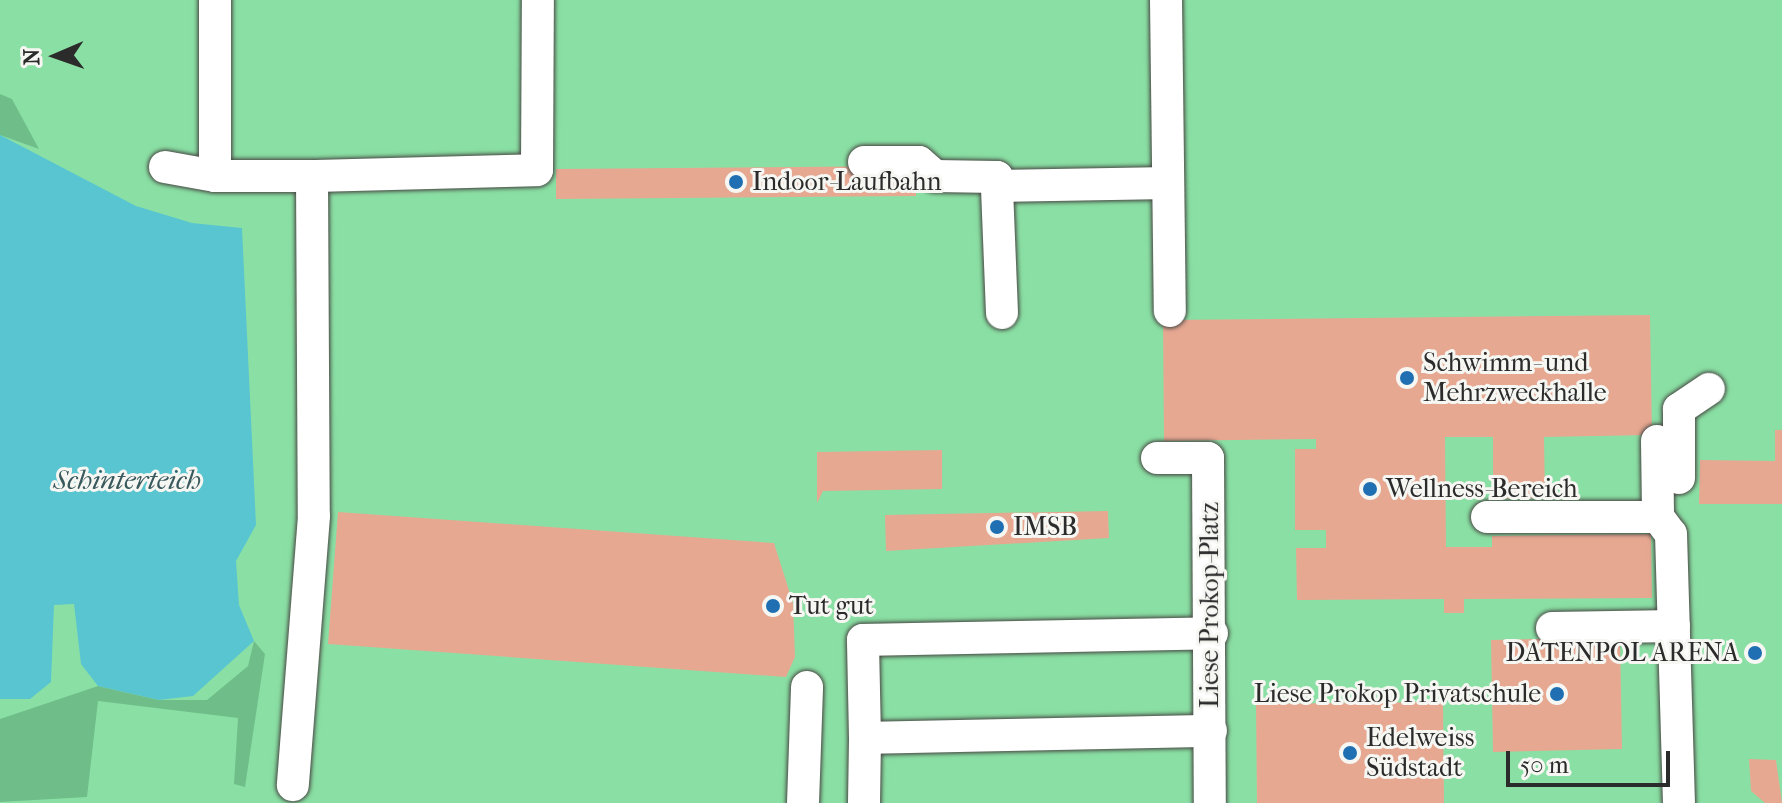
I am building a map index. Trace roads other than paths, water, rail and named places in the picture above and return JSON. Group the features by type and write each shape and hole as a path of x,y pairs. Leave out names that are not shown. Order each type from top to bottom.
{"street":[{"path":"215,0 215,176"},
{"path":"165,167 215,176 537,170 538,0"},
{"path":"1166,0 1170,311"},
{"path":"864,162 919,162 935,176 997,177 1002,313"},
{"path":"293,785 314,516 312,176"},
{"path":"998,186 1168,183"},
{"path":"1487,517 1664,525 1679,522 1679,409 1709,389"},
{"path":"1657,441 1674,626 1679,803"},
{"name":"Liese Prokop-Platz","path":"1157,458 1208,458 1212,633 1210,803"},
{"path":"1552,628 1674,626"},
{"path":"864,803 863,640 1212,633"},
{"path":"803,803 807,687"},
{"path":"865,738 1211,731"}],"water":[{"name":"Schinterteich","path":"0,135 136,206 192,223 242,228 256,525 236,561 239,605 254,641 193,696 159,700 98,686 81,664 74,604 54,605 51,682 30,699 0,699"}],"place":[{"name":"Indoor-Laufbahn","path":"736,182"},
{"name":"Schwimm- und Mehrzweckhalle","path":"1407,378"},
{"name":"Wellness-Bereich","path":"1370,489"},
{"name":"IMSB","path":"997,527"},
{"name":"Tut gut","path":"773,606"},
{"name":"DATENPOL ARENA","path":"1755,653"},
{"name":"Liese Prokop Privatschule","path":"1557,694"},
{"name":"Edelweiss Südstadt","path":"1350,753"}]}
